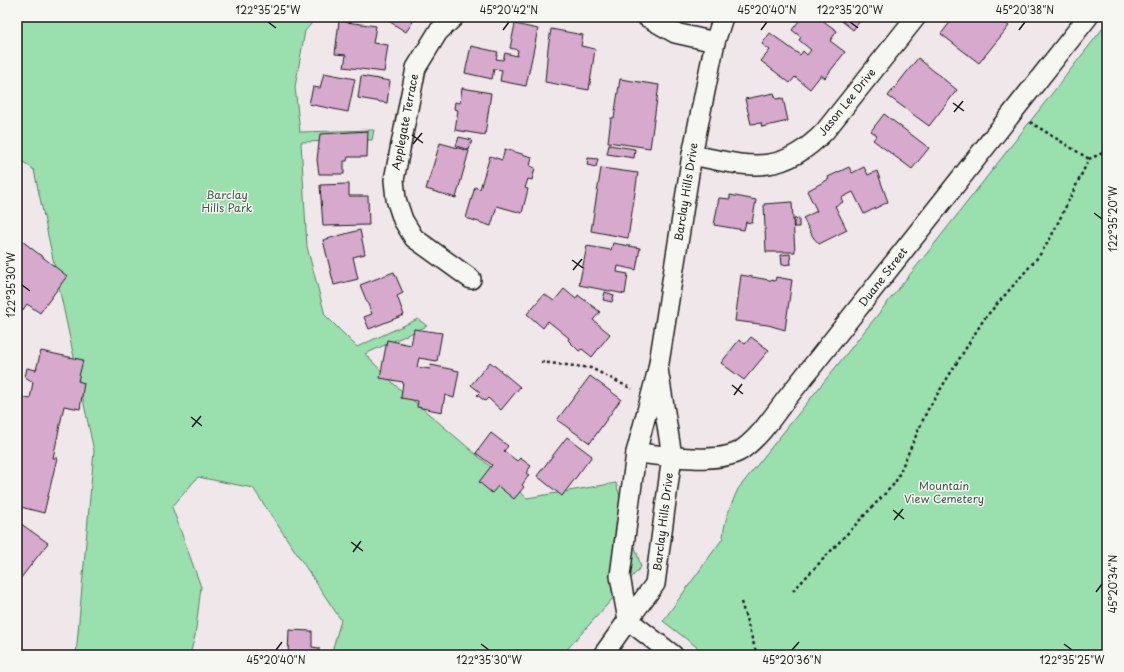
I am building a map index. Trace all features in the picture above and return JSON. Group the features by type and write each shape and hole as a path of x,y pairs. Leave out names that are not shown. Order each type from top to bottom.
{"street":[{"name":"Applegate Terrace","path":"454,17 438,32 416,68 394,180 396,199 404,220 414,238 471,279"},
{"path":"647,17 675,33 715,42"},
{"name":"Barclay Hills Drive","path":"628,620 620,576 636,453 658,369 692,155 715,42 723,17"},
{"name":"Jason Lee Drive","path":"692,155 746,166 765,165 790,158 813,144 916,17"},
{"name":"Duane Street","path":"636,453 715,458 729,456 744,449 775,414 1088,17"},
{"name":"Barclay Hills Drive","path":"603,655 655,584 672,456 658,369"},
{"path":"628,620 674,655"}],"path":[{"path":"1016,108 1030,122 1089,159"},
{"path":"793,591 895,483 927,411 984,319 1050,240 1089,159 1107,152"},
{"path":"541,362 591,368 650,398"},
{"path":"741,602 757,655"}],"green space":[{"name":"Barclay Hills Park","path":"17,17 317,17 305,31 295,87 300,132 374,130 372,140 301,142 307,247 325,315 357,347 418,319 427,326 365,354 395,385 527,498 616,483 641,567 562,655 331,655 341,620 253,488 198,477 172,507 201,587 195,636 190,655 76,655 94,451 34,170 17,157"},
{"name":"Mountain View Cemetery","path":"1107,23 1107,655 707,655 663,621 723,538 726,519 738,489 936,242"}],"building":[{"path":"390,17 416,17 406,32 387,20"},
{"path":"802,17 818,17 837,31 830,41 845,52 825,78 821,75 810,89 795,77 790,83 761,61 770,50 762,44 770,33 800,55 803,51 807,55 811,50 799,40 801,37 792,30"},
{"path":"837,17 863,17 853,30"},
{"path":"954,17 998,17 1009,26 979,63 941,34"},
{"path":"339,21 376,26 373,43 388,45 384,72 344,67 346,55 335,54"},
{"path":"515,24 538,29 526,86 500,81 502,70 494,69 492,79 465,73 471,46 498,52 496,59 503,60 505,53 517,56 518,50 510,48"},
{"path":"551,29 583,35 581,46 595,49 589,90 545,82"},
{"path":"918,58 957,90 929,126 888,96"},
{"path":"324,73 355,79 348,112 309,104 313,87 320,88"},
{"path":"361,76 390,81 387,103 358,98"},
{"path":"620,79 659,85 650,148 608,142 611,118 614,118"},
{"path":"462,88 491,93 485,135 455,130 458,110 454,109 455,102 460,103"},
{"path":"774,93 776,99 783,98 788,121 762,127 761,123 751,124 745,99"},
{"path":"884,114 929,148 912,169 873,140 877,135 871,131"},
{"path":"368,131 367,157 348,157 347,161 344,161 344,174 319,174 317,160 320,134"},
{"path":"459,137 472,140 469,150 456,146"},
{"path":"440,143 469,151 456,198 426,189"},
{"path":"609,145 635,149 634,158 607,154"},
{"path":"505,149 532,157 530,166 535,168 532,180 528,179 525,188 528,189 522,213 497,206 491,226 466,218 475,187 480,189 490,156 502,160"},
{"path":"588,158 598,159 596,167 587,165"},
{"path":"849,167 852,173 864,167 868,175 877,171 888,202 864,214 853,192 841,198 843,202 835,206 847,230 819,244 813,237 803,218 817,211 807,191 829,179 828,177"},
{"path":"601,168 638,173 628,238 591,231"},
{"path":"349,184 349,196 368,196 369,225 323,226 320,185"},
{"path":"730,195 756,200 752,223 746,222 744,230 714,225 719,198 730,199"},
{"path":"792,202 795,252 766,252 764,204"},
{"path":"799,218 799,227 794,227 794,219"},
{"path":"360,230 365,254 353,257 358,279 334,285 323,240"},
{"path":"17,237 67,276 40,313 27,304 22,311 17,308 17,304 20,300 17,297"},
{"path":"613,243 640,248 636,270 618,266 617,272 628,274 625,294 579,285 587,246 611,250"},
{"path":"790,254 791,264 782,265 781,255"},
{"path":"394,272 403,293 397,296 404,315 369,329 364,317 372,314 360,285"},
{"path":"741,275 775,281 776,277 792,280 785,330 768,325 735,321"},
{"path":"564,289 576,299 578,295 600,312 593,320 610,334 592,357 582,349 579,351 568,340 569,338 548,321 543,328 527,314 544,294 554,301"},
{"path":"605,292 614,295 612,302 603,300"},
{"path":"414,329 442,333 437,361 419,358 417,367 430,369 431,365 459,371 454,398 445,395 442,412 417,407 418,401 401,398 403,382 380,378 387,340 411,345"},
{"path":"751,337 769,350 744,380 721,363 739,340 745,344"},
{"path":"41,351 83,360 78,381 84,383 80,409 64,406 53,458 57,458 44,513 17,506 17,396 30,399 33,382 25,377 27,368 36,370"},
{"path":"490,362 520,387 501,410 488,398 485,401 477,395 480,392 471,385"},
{"path":"590,376 621,399 590,443 557,420"},
{"path":"491,433 508,446 504,451 517,461 520,458 531,466 526,473 529,475 522,485 524,487 514,499 498,486 492,493 479,482 492,465 476,453"},
{"path":"567,437 592,456 562,496 537,476"},
{"path":"17,521 48,543 17,583"},
{"path":"289,630 312,631 312,647 319,648 319,655 288,655"}]}
